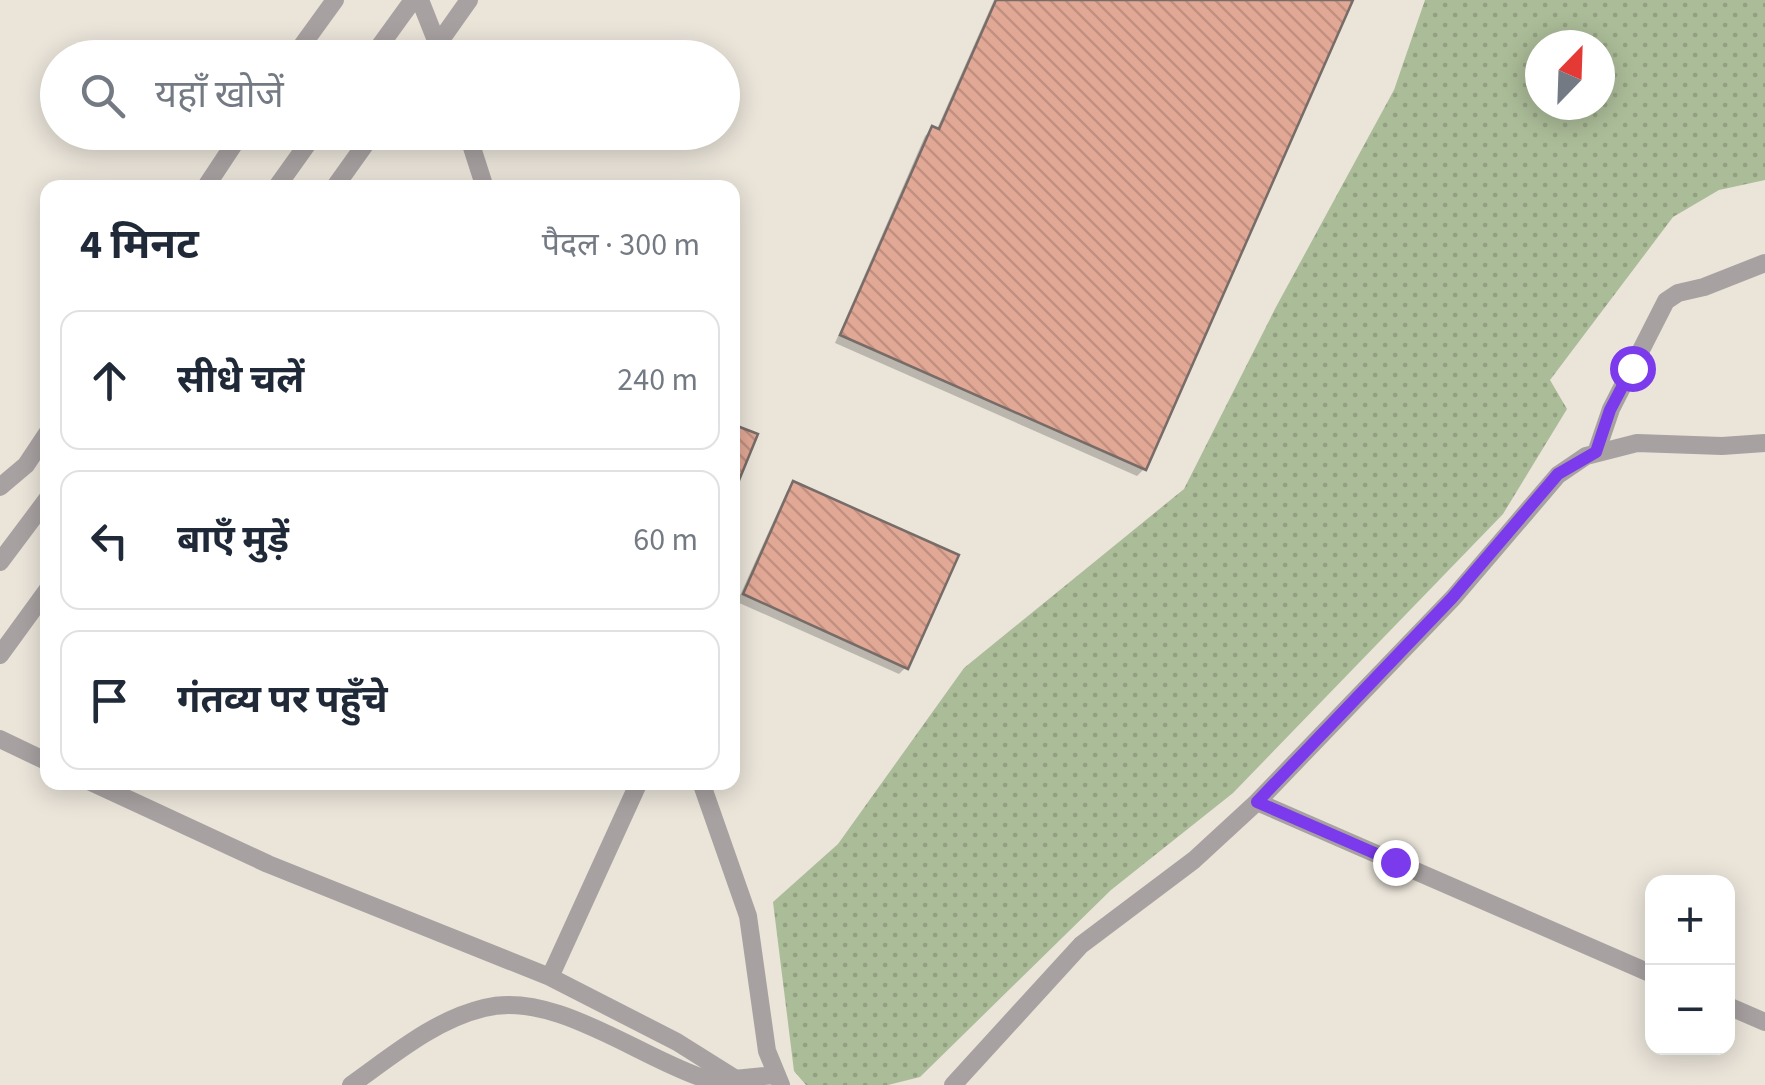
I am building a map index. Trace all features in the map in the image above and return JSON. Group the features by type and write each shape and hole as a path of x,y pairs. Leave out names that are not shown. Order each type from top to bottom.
{"street":[{"path":"305,40 334,0"},
{"path":"417,0 432,40"},
{"path":"385,40 417,0"},
{"path":"444,40 469,0"},
{"path":"210,180 230,150"},
{"path":"282,180 303,150"},
{"path":"340,180 361,150"},
{"path":"473,150 482,180"},
{"path":"1596,452 1610,410 1666,301 1678,293 1765,263"},
{"path":"952,1085 1081,944 1194,860 1257,802 1442,609 1558,474 1596,452 1637,443 1765,443"},
{"path":"0,487 26,465 40,444"},
{"path":"0,562 40,509"},
{"path":"0,655 40,599"},
{"path":"0,739 40,758"},
{"path":"108,790 268,864 550,977 661,1033 736,1079"},
{"path":"550,977 636,790"},
{"path":"351,1085 449,1021 504,1004 551,1012 700,1077 778,1080 766,1051 748,916 704,790"},
{"path":"1257,802 1645,971"},
{"path":"1735,1009 1765,1022"}],"green space":[{"path":"1425,0 1765,0 1765,180 1719,190 1673,217 1550,380 1567,409 1503,514 1233,793 1111,890 920,1077 888,1085 806,1085 794,1071 773,902 838,844 964,668 1184,489 1276,307 1394,90"}],"building":[{"path":"996,0 1353,0 1146,470 840,335 932,126 939,129"},
{"path":"740,427 758,434 740,478"},
{"path":"793,481 959,555 908,669 743,594"}],"route":[{"path":"1395,862 1257,802 1452,598 1558,474 1596,452 1610,410 1632,368"}]}
